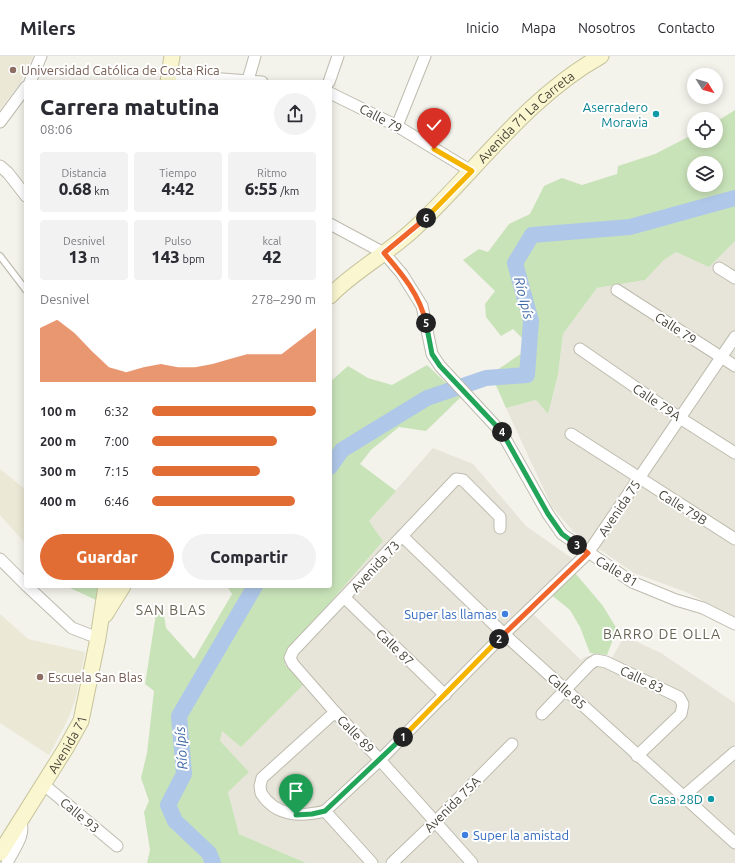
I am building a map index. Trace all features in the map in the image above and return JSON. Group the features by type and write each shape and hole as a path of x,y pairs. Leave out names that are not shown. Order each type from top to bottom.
{"street":[{"path":"31,80 41,56"},
{"path":"172,56 169,79 248,80 255,56"},
{"path":"330,80 338,56"},
{"path":"397,126 425,56"},
{"name":"Avenida 71 La Carreta","path":"332,294 415,228 472,171 500,138 536,103 566,78 601,56"},
{"path":"0,122 24,90"},
{"name":"Calle 79","path":"332,94 397,126 472,171"},
{"path":"0,166 8,173 24,193"},
{"name":"Calle 81","path":"332,225 384,253 402,274 422,306 432,354 440,366 502,433 548,514 562,534 632,582 676,600 703,608 735,624"},
{"path":"719,268 735,278"},
{"name":"Calle 79","path":"617,290 735,366"},
{"name":"Avenida 75","path":"325,811 380,760 504,634 588,553 680,418 720,356 735,337"},
{"name":"Calle 79A","path":"580,350 680,418 735,452"},
{"name":"Calle 79B","path":"571,434 639,479 735,539"},
{"name":"Avenida 73","path":"290,658 293,651 345,598 456,479 464,480 500,517 500,528"},
{"name":"Calle 85","path":"402,536 504,634 566,689 637,756 684,796 735,843"},
{"path":"2,567 24,584"},
{"path":"28,588 72,628 98,638"},
{"name":"Avenida 71","path":"0,854 81,721 98,638 106,588"},
{"path":"101,621 122,588"},
{"name":"Calle 87","path":"345,598 444,695"},
{"name":"Calle 89","path":"290,658 293,664 334,712 380,760 472,863"},
{"name":"Calle 83","path":"566,689 596,660 606,662 679,696 684,704 681,714 637,756"},
{"path":"542,714 566,689"},
{"path":"334,712 262,778 260,786 261,793 278,809 289,815 312,814 325,811 372,863"},
{"name":"Avenida 75A","path":"392,863 512,744"},
{"path":"684,796 735,752"},
{"name":"Calle 93","path":"43,784 117,846"},
{"path":"7,863 21,837 23,827 20,820"}],"lane":[{"path":"0,256 24,287"}],"shaded area":[{"name":"Universidad Católica de Costa Rica","path":"0,56 33,56 20,83 0,110"},
{"path":"735,241 735,617 686,592 634,573 573,531 552,507 506,408 536,400 548,414 558,375 563,334 597,288 645,280 664,260 676,252 709,266"},
{"path":"433,448 473,464 526,526 583,566 533,614 581,660 587,656 612,658 624,636 661,653 735,703 735,863 306,863 239,834 228,792 220,741 222,730 285,665 285,655 383,541 369,521"},
{"path":"0,469 24,488 24,542 0,515"},
{"name":"Escuela San Blas","path":"0,614 28,639 85,652 75,701 67,721 49,755 0,723"}],"green space":[{"path":"735,110 735,241 709,267 676,252 664,260 645,280 597,288 563,334 558,375 548,414 536,400 506,408 491,374 525,351 525,341 513,329 501,336 486,317 485,304 495,291 463,260 479,249 488,252 509,224 530,214 544,186 562,178 582,185 617,174 618,166 655,154 687,138 687,148 723,148 723,118"},
{"path":"427,365 461,397 426,431 399,427 371,450 360,464 396,491 369,521 383,541 285,655 285,665 304,684 241,747 222,731 220,741 249,772 228,792 239,834 306,863 147,863 150,850 144,812 149,801 141,778 147,753 154,691 145,684 156,614 162,602 166,628 194,659 232,594 228,588 332,588 332,380 348,366 368,378 392,385"},
{"path":"570,567 603,606 617,629 607,655 590,653 580,627 570,610 549,593"},
{"path":"70,588 99,588 96,600"}],"waterway":[{"name":"Río Ipís","path":"332,464 342,450 427,398 486,378 527,375 531,321 515,263 532,235 630,227 735,198"},
{"name":"Río Ipís","path":"213,863 209,853 175,821 168,805 184,774 179,716 254,588"}],"place":[{"name":"Universidad Católica de Costa Rica","path":"13,70"},
{"name":"Aserradero Moravia","path":"656,114"},
{"name":"Super las llamas","path":"505,614"},
{"name":"Escuela San Blas","path":"40,677"},
{"name":"Casa 28D","path":"711,799"},
{"name":"Super la amistad","path":"465,835"}],"district":[{"name":"SAN BLAS","path":"171,610"},
{"name":"BARRO DE OLLA","path":"662,634"}],"route":[{"path":"296,815 325,811 380,760 504,634 588,553 562,534 548,514 502,433 440,366 432,354 422,306 402,274 384,253 415,228 472,171 434,149"}]}
